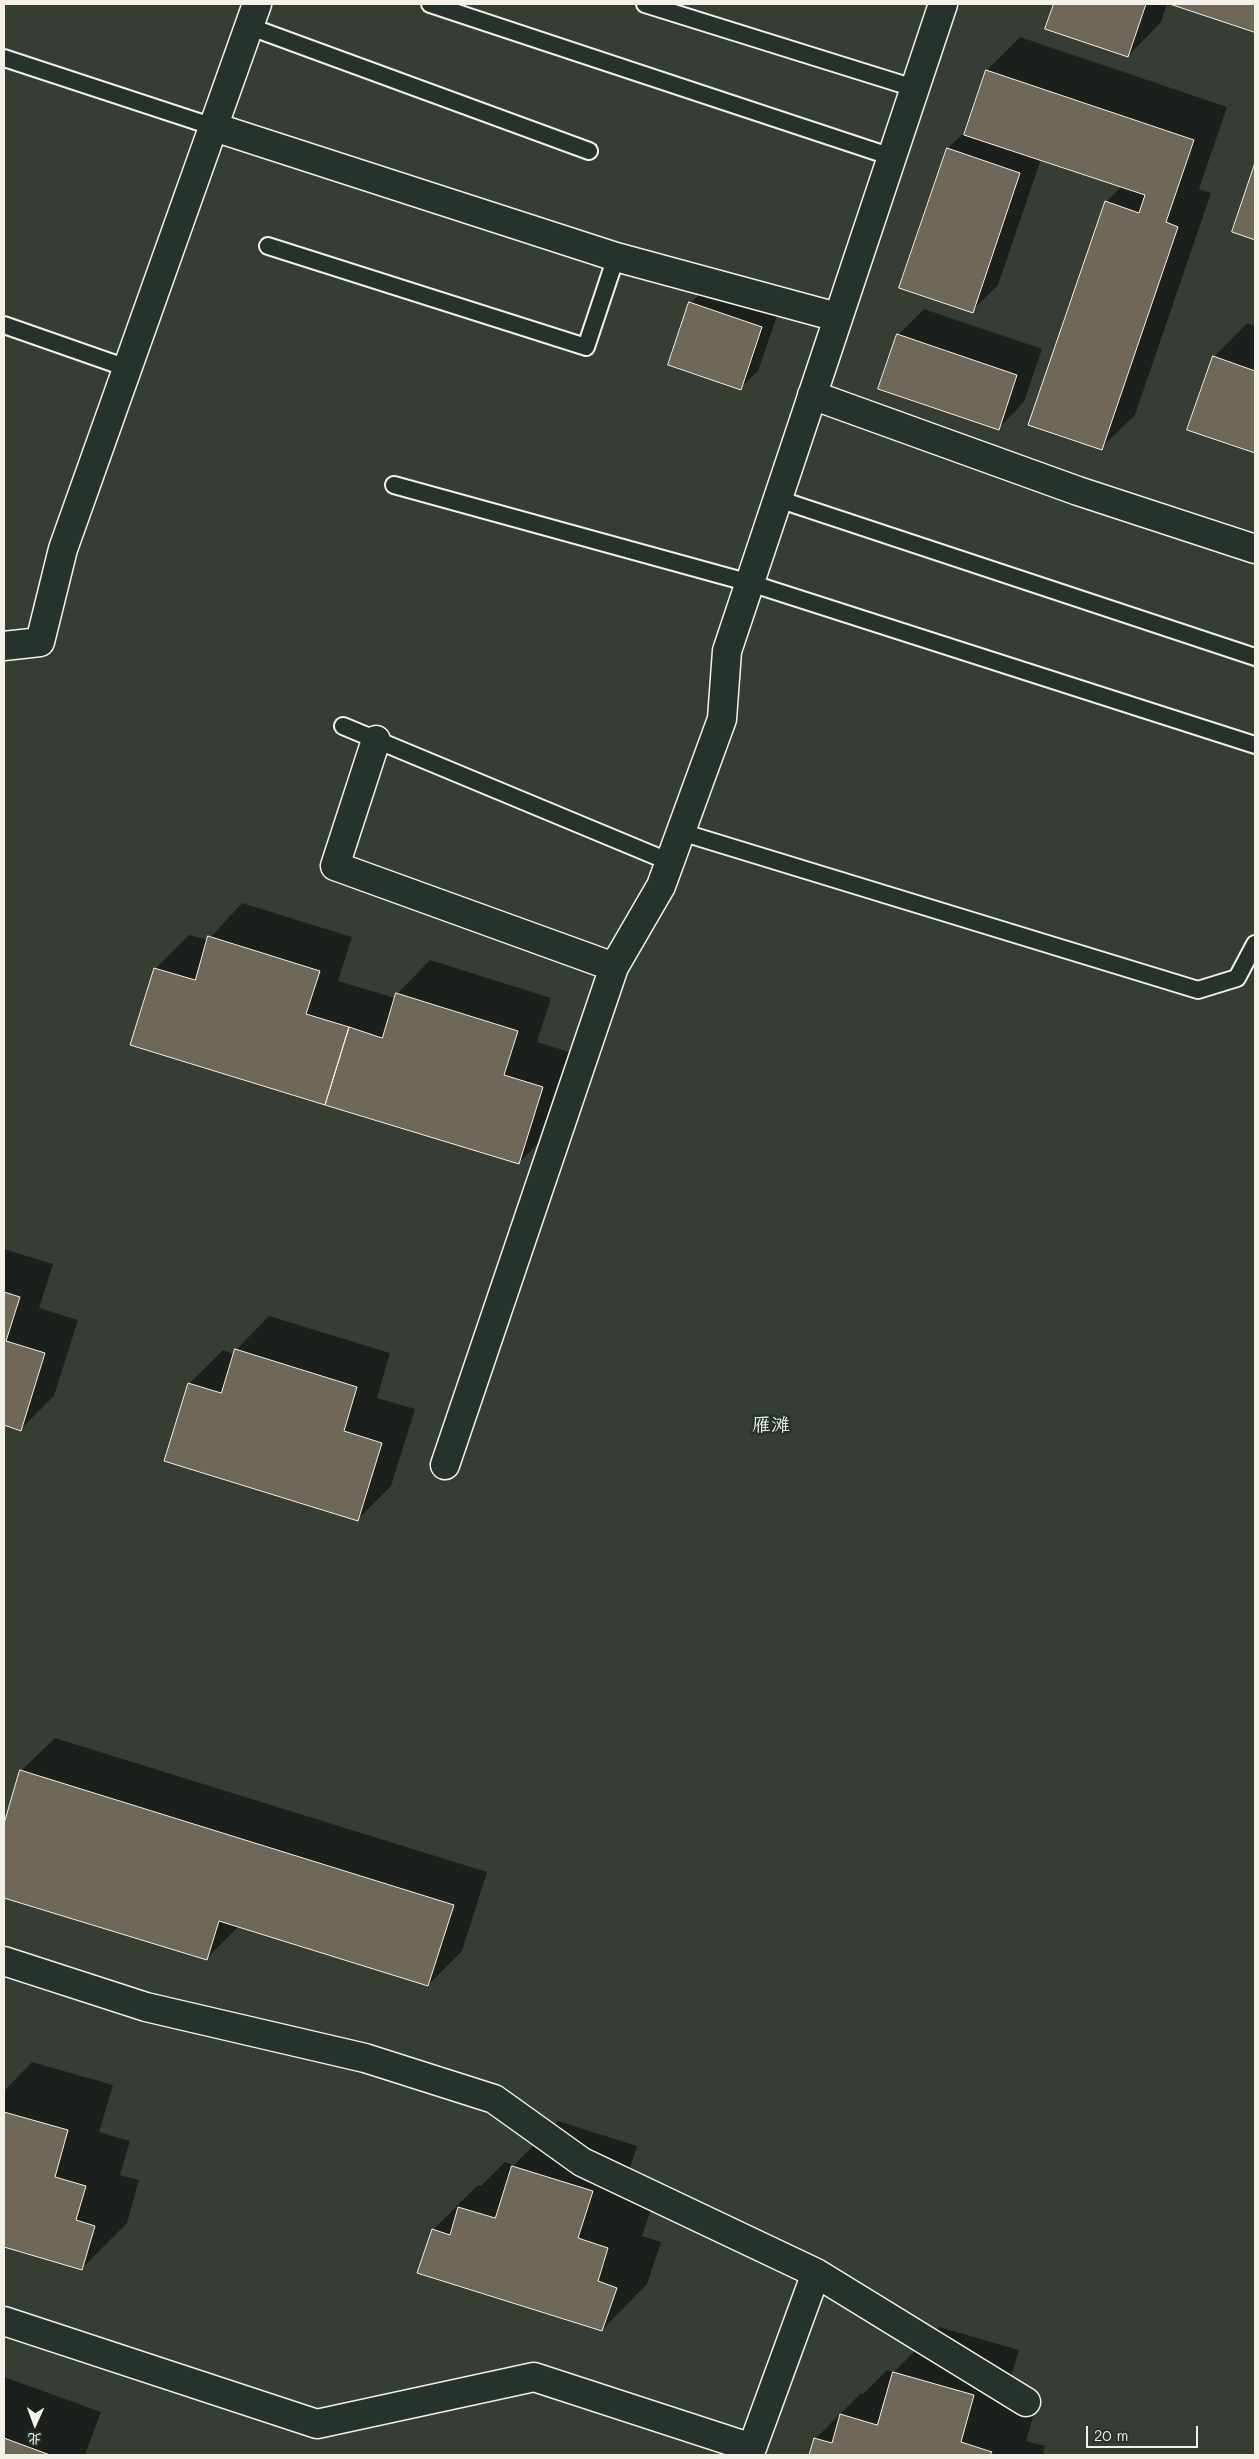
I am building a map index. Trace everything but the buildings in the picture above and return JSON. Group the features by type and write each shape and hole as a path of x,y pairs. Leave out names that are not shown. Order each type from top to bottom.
{"street":[{"path":"445,1465 614,967 662,886 722,720 727,652 837,317 943,4"},
{"path":"4,646 40,642 63,549 252,15"},
{"path":"214,126 616,257 837,317"},
{"path":"812,395 1078,491 1255,549"},
{"path":"376,740 335,866 614,967"},
{"path":"4,1960 146,2007 365,2058 494,2099 582,2162 816,2273 1026,2402"},
{"path":"4,2321 317,2424 534,2377 752,2448 816,2273"}],"lane":[{"path":"430,4 892,157"},
{"path":"645,4 914,88"},
{"path":"252,15 589,151"},
{"path":"4,58 214,126"},
{"path":"268,246 586,347 616,257"},
{"path":"4,325 127,368"},
{"path":"394,485 750,583 1255,745"},
{"path":"778,499 1255,657"},
{"path":"343,726 670,862"},
{"path":"681,832 1198,990 1237,978 1255,944"}],"district":[{"name":"雁滩","path":"771,1425"}]}
